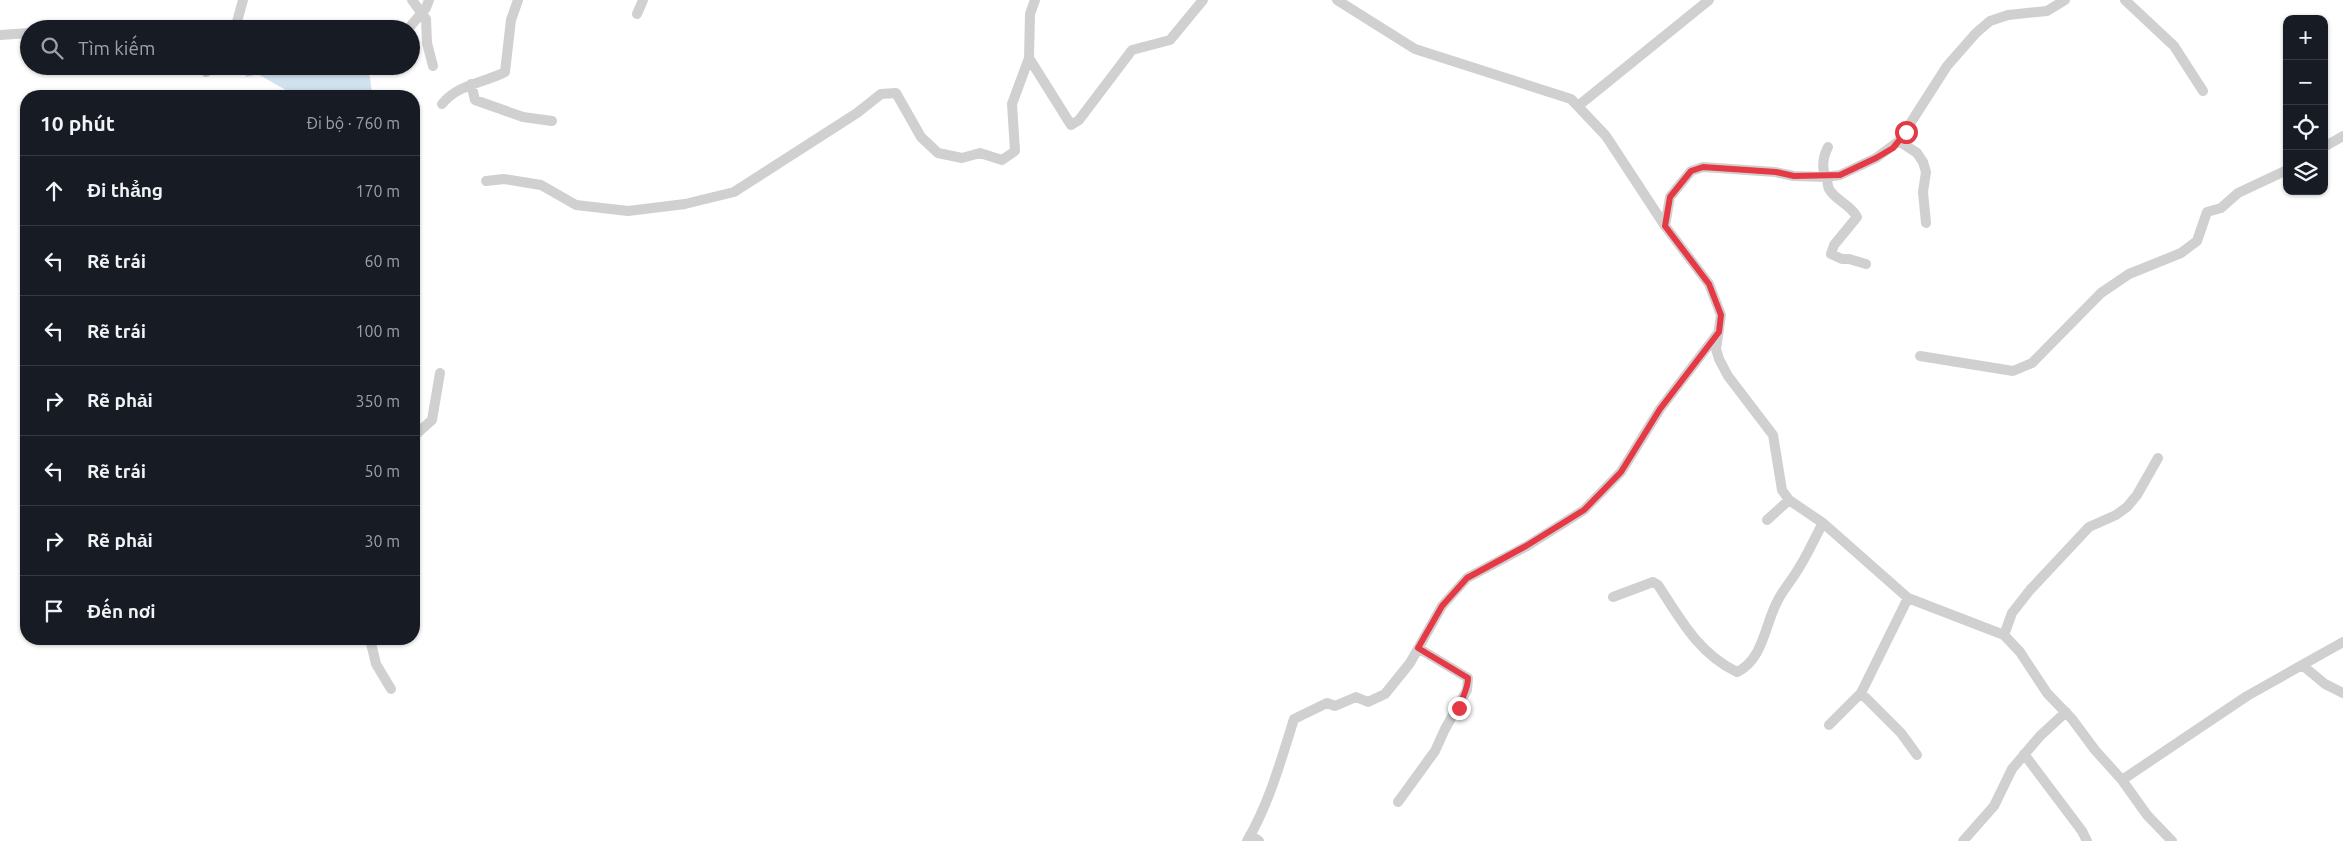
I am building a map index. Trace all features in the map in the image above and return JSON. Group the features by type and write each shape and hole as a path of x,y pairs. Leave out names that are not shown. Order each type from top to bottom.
{"street":[{"path":"237,20 243,0"},
{"path":"412,0 426,19 427,43 433,66"},
{"path":"415,20 429,0"},
{"path":"442,104 448,97 471,84 490,80 505,72 511,20 518,0"},
{"path":"637,14 643,0"},
{"path":"486,181 504,179 542,185 576,205 628,211 684,204 734,192 857,113 881,94 896,93 921,137 938,154 962,158 980,153 1002,160 1015,150 1012,104 1029,58 1030,14 1035,0"},
{"path":"1029,58 1071,125 1079,120 1132,50 1170,40 1203,0"},
{"path":"1337,0 1415,49 1571,99 1578,106 1606,136 1665,226 1709,284 1721,315 1716,349 1719,359 1728,376 1773,435 1782,490 1788,500 1823,523 1908,598 2004,634 2020,652 2047,693 2066,712 2095,750 2122,780 2147,814 2172,841"},
{"path":"1578,106 1709,0"},
{"path":"1665,226 1670,197 1691,171 1703,167 1776,172 1794,176 1826,177 1852,171 1876,158 1899,141 1947,66 1976,33 1990,21 2008,15 2047,11 2065,0"},
{"path":"2125,0 2174,46 2203,91"},
{"path":"0,34 20,33"},
{"path":"471,84 475,100 523,117 552,121"},
{"path":"2328,145 2343,136"},
{"path":"1899,141 1917,153 1923,162 1926,172 1923,192 1926,223"},
{"path":"1828,147 1823,160 1822,171 1826,177 1829,189 1851,207 1857,217 1834,246 1831,254 1842,259 1866,264"},
{"path":"1920,356 2013,371 2032,363 2101,293 2128,274 2181,253 2197,241 2207,212 2221,208 2238,193 2283,172"},
{"path":"1252,839 1278,770 1294,719 1327,703 1335,706 1356,698 1368,702 1385,694 1410,663 1442,606 1467,578 1519,550 1584,510 1621,472 1660,409 1719,332"},
{"path":"420,431 432,420 440,374"},
{"path":"2004,634 2012,613 2030,590 2090,527 2116,515 2127,507 2137,495 2158,458"},
{"path":"1767,520 1788,500"},
{"path":"1613,597 1653,582 1658,585 1684,626 1711,657 1737,672 1746,668 1766,636 1770,617 1778,599 1798,570 1823,523"},
{"path":"1829,725 1861,693 1908,598"},
{"path":"2122,780 2248,696 2343,642"},
{"path":"371,645 376,664 391,689"},
{"path":"1398,802 1430,759 1445,729 1459,708 1468,686 1468,678 1418,648"},
{"path":"2302,665 2325,684 2343,693"},
{"path":"1861,693 1901,733 1917,755"},
{"path":"1963,841 1994,806 2012,769 2024,754 2066,712"},
{"path":"2024,754 2082,831 2087,841"}],"water":[{"path":"260,75 369,75 372,90 286,90"}],"route":[{"path":"1459,708 1467,690 1468,678 1418,648 1442,606 1467,578 1526,546 1584,510 1621,472 1660,409 1719,332 1721,315 1709,284 1665,226 1670,197 1691,171 1703,167 1776,172 1794,176 1826,177 1840,175 1852,171 1893,148 1906,132"}]}
